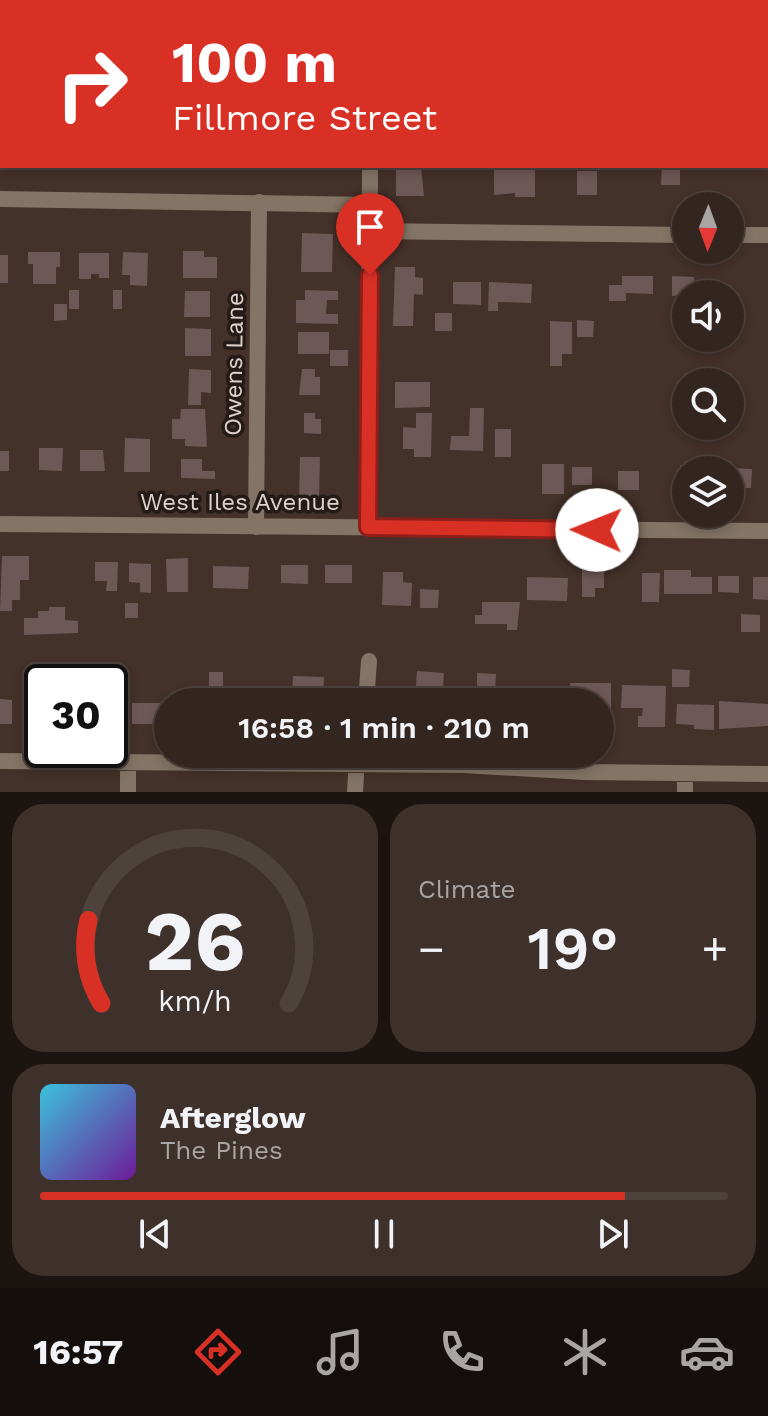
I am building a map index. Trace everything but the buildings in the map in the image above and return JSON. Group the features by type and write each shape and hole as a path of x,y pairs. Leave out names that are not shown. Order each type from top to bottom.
{"street":[{"path":"368,527 370,168"},
{"path":"0,199 370,205"},
{"name":"Owens Lane","path":"256,527 259,202"},
{"path":"371,231 672,235"},
{"path":"744,235 768,235"},
{"name":"West Iles Avenue","path":"0,524 768,531"},
{"path":"367,688 369,661"},
{"path":"0,761 24,761"},
{"path":"128,762 154,762"},
{"path":"128,768 128,792"},
{"path":"355,792 356,768"},
{"path":"515,768 768,774"},
{"path":"685,773 685,792"}],"route":[{"path":"370,275 368,527 597,530"}]}
